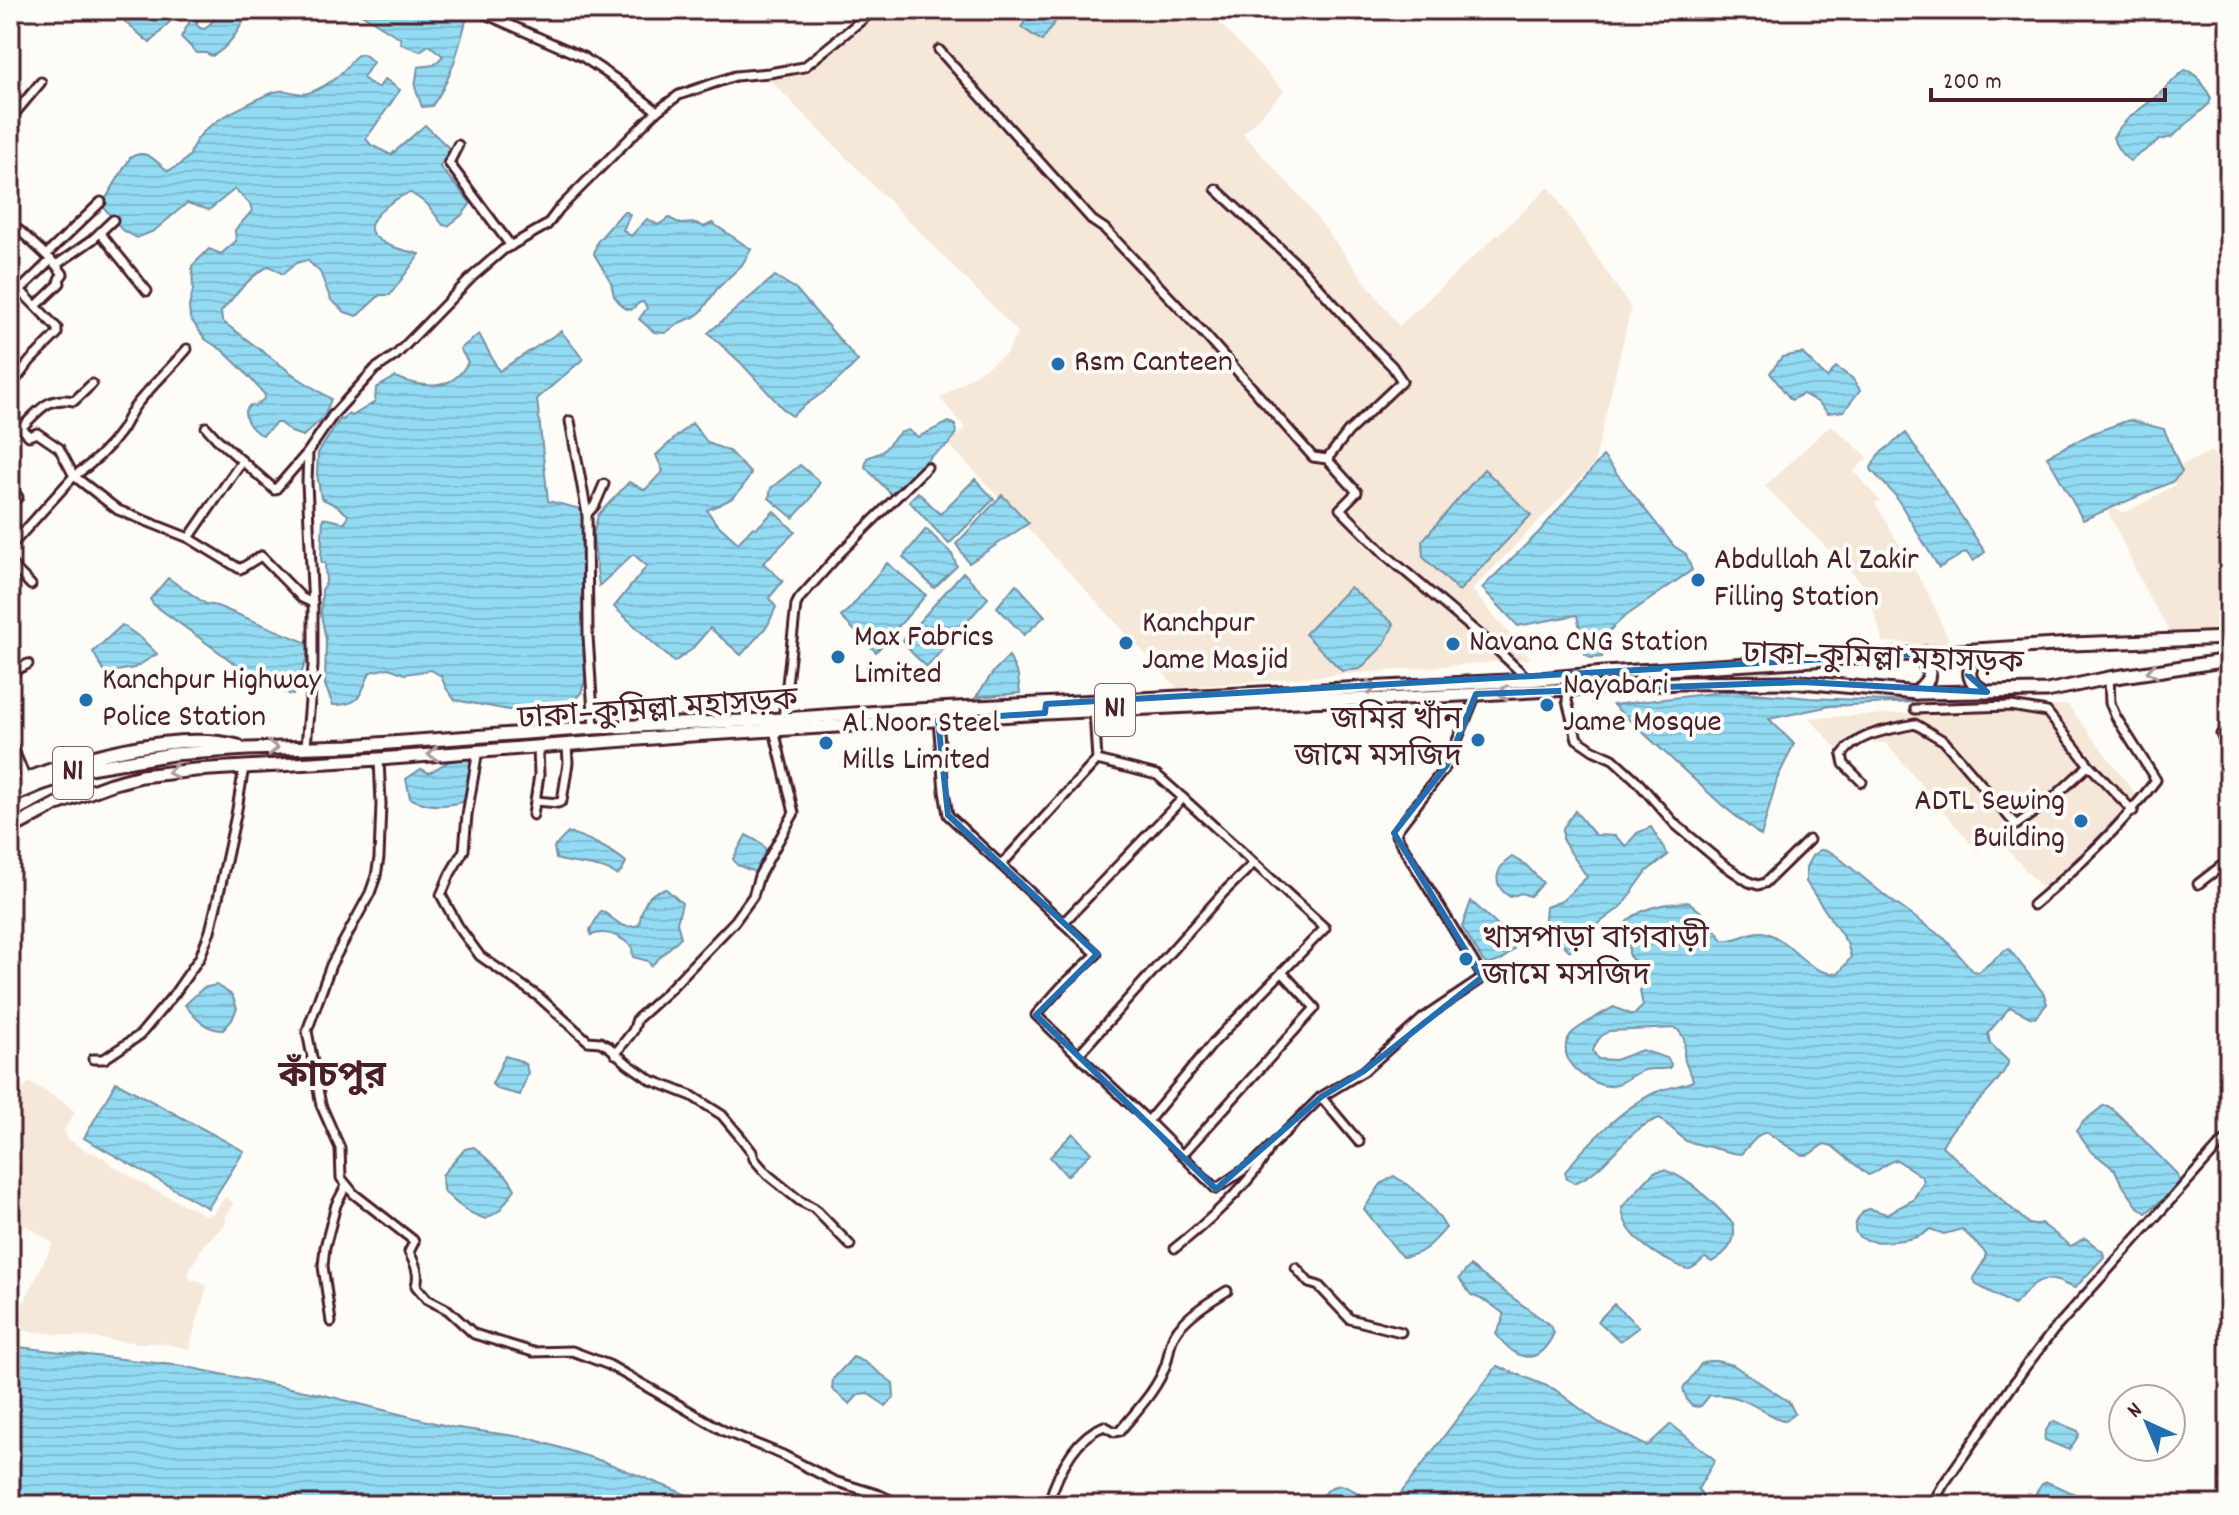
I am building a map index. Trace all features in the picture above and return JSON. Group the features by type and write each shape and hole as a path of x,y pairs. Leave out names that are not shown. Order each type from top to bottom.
{"highway":[{"name":"ঢাকা–কুমিল্লা মহাসড়ক","path":"10,829 57,804 111,784 169,772 938,720 1045,709 1984,650 2229,638"},
{"path":"1984,650 1972,662 1969,673 1978,687 1987,692"},
{"path":"1911,655 1922,660 1929,672 1928,679 1916,693"},
{"name":"ঢাকা–কুমিল্লা মহাসড়ক","path":"10,797 77,772 140,758 247,749 349,746 895,711 1094,711 1680,683 1802,682 1916,693 2047,691 2109,678 2229,660"},
{"name":"N1","path":"10,787 77,761 156,745 219,742 247,749"}],"street":[{"path":"476,10 583,57 657,111"},
{"path":"206,427 275,490 308,452 333,415 375,369 396,355 473,276 503,250 547,225 559,209 657,111 679,95 735,76 804,67 874,10"},
{"path":"939,50 1093,221 1105,229 1208,338 1313,457 1327,459 1357,492 1340,509 1387,556 1529,680"},
{"path":"10,119 41,82"},
{"path":"458,145 449,163 511,246"},
{"path":"1216,189 1304,271 1392,366 1402,381 1348,432 1327,459"},
{"path":"10,300 51,260 101,202"},
{"path":"51,260 100,233 113,220"},
{"path":"10,224 63,274 60,283 36,306"},
{"path":"100,233 147,291"},
{"path":"10,387 57,334 57,328 20,290"},
{"path":"10,547 74,476 86,469 107,448 157,379 187,349"},
{"path":"21,428 49,402 61,398 74,401 92,384"},
{"path":"10,416 29,436 37,433 59,448 74,476 118,510 189,538 240,569 261,556 302,598 313,603"},
{"path":"570,421 587,514 588,636 594,728"},
{"path":"306,746 313,666 308,452"},
{"path":"189,538 242,461"},
{"path":"783,719 799,599 841,552 927,467"},
{"path":"587,514 595,505 604,484"},
{"path":"10,488 18,497 10,505"},
{"path":"10,523 21,534"},
{"path":"10,563 31,585"},
{"path":"10,673 28,664"},
{"path":"2033,905 2133,811 2156,780 2116,717 2110,703 2109,678"},
{"path":"1568,689 1567,701 1577,739 1613,759 1675,824 1749,882 1765,883 1809,840"},
{"path":"938,720 948,815 1097,954 1036,1015 1216,1189 1255,1162 1321,1097 1364,1071 1422,1019 1482,977 1396,835 1447,765 1476,694"},
{"path":"1915,709 2011,706 2047,712 2089,765 2133,811"},
{"path":"1001,865 1097,760 1094,711"},
{"path":"1862,782 1844,764 1842,755 1846,749 1864,737 1915,724 1944,741 2016,825 2051,800 2089,765"},
{"path":"615,1054 633,1031 637,1019 667,992 744,909 794,813 774,730"},
{"path":"2221,734 2229,750"},
{"path":"10,741 26,779"},
{"path":"536,801 562,801 568,763 567,744"},
{"path":"533,815 539,775 538,746"},
{"path":"478,750 467,815 466,844 441,895 480,956 539,997 588,1041 600,1042 651,1080 692,1096 722,1115 768,1175 800,1201 814,1208 850,1245"},
{"path":"379,759 381,804 376,876 331,965 307,1031 321,1105 340,1148 341,1178 371,1208 413,1240 409,1252 416,1265 419,1292 448,1310 474,1334 533,1352 572,1351 609,1365 724,1431 783,1455 834,1481 901,1505"},
{"path":"1097,760 1157,775 1325,928 1214,1042 1148,1121"},
{"path":"93,1059 104,1059 140,1035 200,957 218,898 244,767"},
{"path":"1063,923 1183,798"},
{"path":"2198,884 2229,860"},
{"path":"1078,1055 1224,892 1254,863"},
{"path":"1182,1155 1315,1008 1282,972"},
{"path":"1321,1097 1359,1142"},
{"path":"1932,1505 2053,1331 2159,1211 2229,1138"},
{"path":"1175,1248 1207,1222 1239,1189 1264,1161 1272,1144"},
{"path":"331,1322 323,1266 333,1216 346,1186"},
{"path":"1296,1268 1309,1283 1319,1286 1350,1319 1401,1332"},
{"path":"1048,1505 1062,1470 1078,1446 1104,1426 1115,1432 1120,1431 1157,1382 1166,1365 1168,1346 1176,1331 1198,1309 1227,1291"}],"highlighted area":[{"path":"1984,650 1968,675 1987,692 1802,682 1476,694 1447,765 1394,833 1482,977 1364,1071 1321,1097 1216,1189 1036,1015 1097,954 948,815 938,720 1045,713 1046,704"}],"shaded area":[{"path":"885,10 1207,10 1284,91 1243,134 1304,201 1399,326 1549,187 1631,308 1594,464 1472,590 1531,659 1177,688 949,444 965,428 940,398 1006,354 1018,332 769,79 830,50"},
{"path":"1831,425 1868,457 1854,472 1880,501 1875,503 1929,595 1951,645 1883,642 1866,587 1765,486"},
{"path":"2211,451 2222,464 2229,459 2229,637 2176,640 2148,596 2108,511 2113,507 2125,513 2175,485 2172,470"},
{"path":"2068,705 2140,800 2135,816 2079,860 2045,892 1996,836 1977,851 1886,743 1865,743 1846,759 1809,718"},
{"path":"29,1082 75,1112 64,1131 69,1140 85,1150 207,1216 214,1213 225,1197 234,1203 226,1216 225,1225 204,1244 188,1273 191,1281 197,1280 207,1286 189,1349 161,1343 11,1329 53,1243 25,1225 10,1242 10,1138 20,1118 12,1106"}],"water":[{"path":"126,10 185,10 178,13 150,43 125,22 123,17"},
{"path":"187,10 202,10 196,24 205,29 223,10 250,10 229,43 212,56 197,53 181,37 191,19"},
{"path":"355,10 459,10 468,14 450,73 432,106 422,107 415,87 418,67 434,65 443,56 429,45 420,51 401,44 400,38"},
{"path":"1034,10 1063,10 1042,41 1021,27"},
{"path":"359,54 364,54 373,62 363,78 375,87 379,87 385,79 400,90 366,139 391,155 425,125 449,148 440,167 471,203 448,226 443,225 427,204 411,193 383,209 373,222 373,234 388,245 420,254 390,295 380,295 357,316 345,312 331,300 320,272 307,260 296,263 283,274 269,266 237,293 221,312 222,321 331,399 324,417 303,436 291,432 280,423 263,435 250,426 245,411 250,405 255,406 264,399 265,395 222,350 205,339 190,318 189,307 193,290 192,266 209,249 221,254 236,241 235,230 252,211 250,204 235,189 209,210 187,203 154,231 137,238 121,229 102,205 130,158 146,155 168,171 180,165 190,155 199,137 223,117 276,92 305,94 316,90 336,78"},
{"path":"2185,70 2203,85 2211,98 2209,104 2172,137 2160,140 2130,161 2119,150 2113,137 2127,120"},
{"path":"623,212 630,215 623,230 631,236 647,219 658,225 669,218 681,224 696,223 704,227 712,223 751,249 742,265 717,289 701,312 665,333 654,332 639,319 647,308 643,302 631,310 624,308 614,296 611,282 594,254 597,242"},
{"path":"775,276 796,289 858,361 792,416 708,333"},
{"path":"561,331 583,359 537,399 548,501 585,510 586,678 581,693 572,702 509,710 455,700 441,676 431,670 405,674 389,668 370,672 354,701 333,705 325,685 326,640 321,614 322,590 326,583 325,563 321,559 323,518 345,523 348,515 321,498 318,453 340,419 343,420 348,414 352,416 375,402 376,388 395,377 426,385 454,379 468,362 460,349 479,334 499,371"},
{"path":"1802,353 1827,378 1836,367 1852,378 1860,390 1844,411 1828,413 1819,403 1803,394 1791,400 1770,373 1782,357"},
{"path":"2129,420 2164,429 2182,472 2172,482 2083,520 2047,456 2093,433"},
{"path":"949,422 955,425 956,433 948,445 931,456 892,495 865,467 867,458 882,452 899,433 908,430 918,437"},
{"path":"692,423 708,443 729,451 751,474 733,497 707,510 715,522 738,543 774,511 795,532 763,563 783,581 769,598 776,607 768,625 741,655 710,628 691,650 674,662 614,607 647,566 633,554 599,586 593,536 598,515 629,482 645,490 663,471 656,455"},
{"path":"1906,433 1985,552 1973,561 1966,552 1939,568 1895,495 1872,471 1878,455"},
{"path":"1603,456 1674,546 1686,554 1692,570 1623,618 1608,632 1602,657 1591,658 1585,654 1577,615 1518,626 1482,588 1541,530"},
{"path":"800,465 820,482 810,500 793,518 769,498 771,488"},
{"path":"1484,469 1531,515 1459,591 1423,557 1422,541"},
{"path":"975,479 994,499 949,544 909,501 918,492 940,514"},
{"path":"1002,495 1029,523 969,563 956,544"},
{"path":"926,529 952,554 957,566 934,588 903,557"},
{"path":"887,563 926,595 876,652 841,617"},
{"path":"963,572 988,598 927,667 903,640"},
{"path":"168,578 206,604 312,645 293,695 267,687 153,604 150,599"},
{"path":"1016,584 1045,616 1024,635 997,607"},
{"path":"1350,587 1394,624 1383,646 1360,669 1342,671 1305,634"},
{"path":"122,625 157,654 134,668 105,673 93,652"},
{"path":"1009,656 1018,676 1020,693 976,697 994,671"},
{"path":"1731,691 1913,702 1830,706 1769,719 1794,744 1777,779 1761,836 1723,806 1613,705"},
{"path":"459,755 468,758 473,769 463,802 436,805 410,798 406,779 421,769 429,773"},
{"path":"1575,811 1595,835 1615,836 1626,846 1637,833 1651,827 1668,855 1647,871 1622,906 1594,927 1570,951 1544,928 1546,907 1562,901 1587,877 1563,841 1563,828"},
{"path":"568,833 590,840 621,858 626,862 622,871 617,875 556,859 554,847"},
{"path":"746,835 761,843 766,850 755,872 737,865 733,859"},
{"path":"1820,850 1838,857 1945,939 1973,971 1979,972 2009,949 2044,994 2047,1004 2035,1018 2010,1007 1988,1033 1990,1043 2008,1064 1942,1146 2029,1224 2041,1223 2071,1246 2085,1238 2103,1252 2104,1257 2075,1288 2057,1281 2043,1280 2032,1286 2014,1305 1977,1285 1973,1278 1986,1253 1962,1229 1944,1234 1930,1229 1920,1236 1888,1242 1865,1240 1855,1228 1862,1213 1869,1209 1887,1214 1913,1200 1924,1181 1897,1160 1868,1175 1832,1146 1825,1144 1804,1155 1766,1132 1741,1154 1733,1153 1686,1141 1660,1118 1636,1131 1586,1177 1574,1183 1567,1179 1565,1172 1574,1161 1619,1117 1656,1092 1693,1081 1685,1061 1684,1041 1676,1028 1609,1031 1599,1039 1593,1051 1598,1059 1615,1060 1642,1050 1667,1058 1670,1068 1645,1070 1607,1086 1582,1075 1569,1062 1566,1045 1575,1030 1614,1007 1635,1014 1643,1006 1640,991 1647,979 1646,973 1629,956 1629,946 1618,934 1623,925 1648,909 1689,902 1723,940 1756,932 1767,933 1818,970 1839,973 1851,957 1847,943 1806,882 1806,867"},
{"path":"1512,857 1526,865 1543,883 1530,896 1521,893 1510,897 1500,887 1499,871"},
{"path":"666,889 682,903 677,923 681,937 651,966 648,961 633,957 632,947 619,937 609,933 591,935 590,930 601,911 622,925 639,925 646,901 654,893"},
{"path":"1471,901 1510,937 1514,949 1502,960 1488,965 1483,961 1462,927"},
{"path":"216,985 232,995 237,1008 223,1030 206,1026 185,1005 203,988"},
{"path":"505,1056 526,1065 528,1073 520,1095 497,1089 492,1084"},
{"path":"116,1082 244,1151 208,1208 84,1138"},
{"path":"2103,1106 2116,1112 2177,1174 2178,1187 2146,1213 2138,1207 2115,1170 2091,1151 2076,1131"},
{"path":"1073,1133 1091,1153 1067,1176 1050,1157"},
{"path":"474,1147 509,1179 515,1189 500,1210 486,1219 462,1208 443,1190 442,1175 465,1149"},
{"path":"1664,1170 1692,1185 1733,1224 1734,1236 1730,1246 1712,1262 1705,1258 1691,1268 1680,1267 1647,1247 1627,1225 1622,1207 1654,1172"},
{"path":"1394,1176 1423,1198 1446,1228 1427,1248 1402,1257 1364,1209 1381,1184"},
{"path":"1470,1266 1551,1326 1554,1333 1541,1352 1526,1357 1519,1355 1496,1334 1504,1314 1488,1302 1471,1295 1459,1278"},
{"path":"1614,1304 1639,1327 1620,1341 1598,1321"},
{"path":"10,1346 182,1366 324,1395 451,1427 529,1438 605,1462 712,1505 10,1505"},
{"path":"853,1357 893,1383 894,1397 886,1406 867,1393 859,1394 850,1404 832,1389 833,1379"},
{"path":"1709,1361 1733,1365 1789,1402 1795,1414 1786,1421 1744,1400 1724,1395 1710,1395 1701,1406 1691,1405 1683,1389 1701,1364"},
{"path":"1497,1366 1554,1389 1598,1422 1647,1446 1671,1424 1715,1460 1698,1489 1707,1505 1392,1505"},
{"path":"2054,1421 2078,1431 2079,1435 2069,1450 2045,1440 2046,1429"},
{"path":"2047,1482 2100,1505 2035,1505 2033,1498 2042,1484"},
{"path":"1341,1485 1383,1505 1310,1505 1332,1487"}],"place":[{"name":"Rsm Canteen","path":"1058,364"},
{"name":"Abdullah Al Zakir Filling Station","path":"1698,580"},
{"name":"Kanchpur Jame Masjid","path":"1126,643"},
{"name":"Navana CNG Station","path":"1453,644"},
{"name":"Max Fabrics Limited","path":"838,657"},
{"name":"Kanchpur Highway Police Station","path":"86,700"},
{"name":"Nayabari Jame Mosque","path":"1547,705"},
{"name":"জমির খাঁন জামে মসজিদ","path":"1478,740"},
{"name":"Al Noor Steel Mills Limited","path":"826,743"},
{"name":"ADTL Sewing Building","path":"2081,821"},
{"name":"খাসপাড়া বাগবাড়ী জামে মসজিদ","path":"1466,959"}],"district":[{"name":"কাঁচপুর","path":"332,1079"}]}
